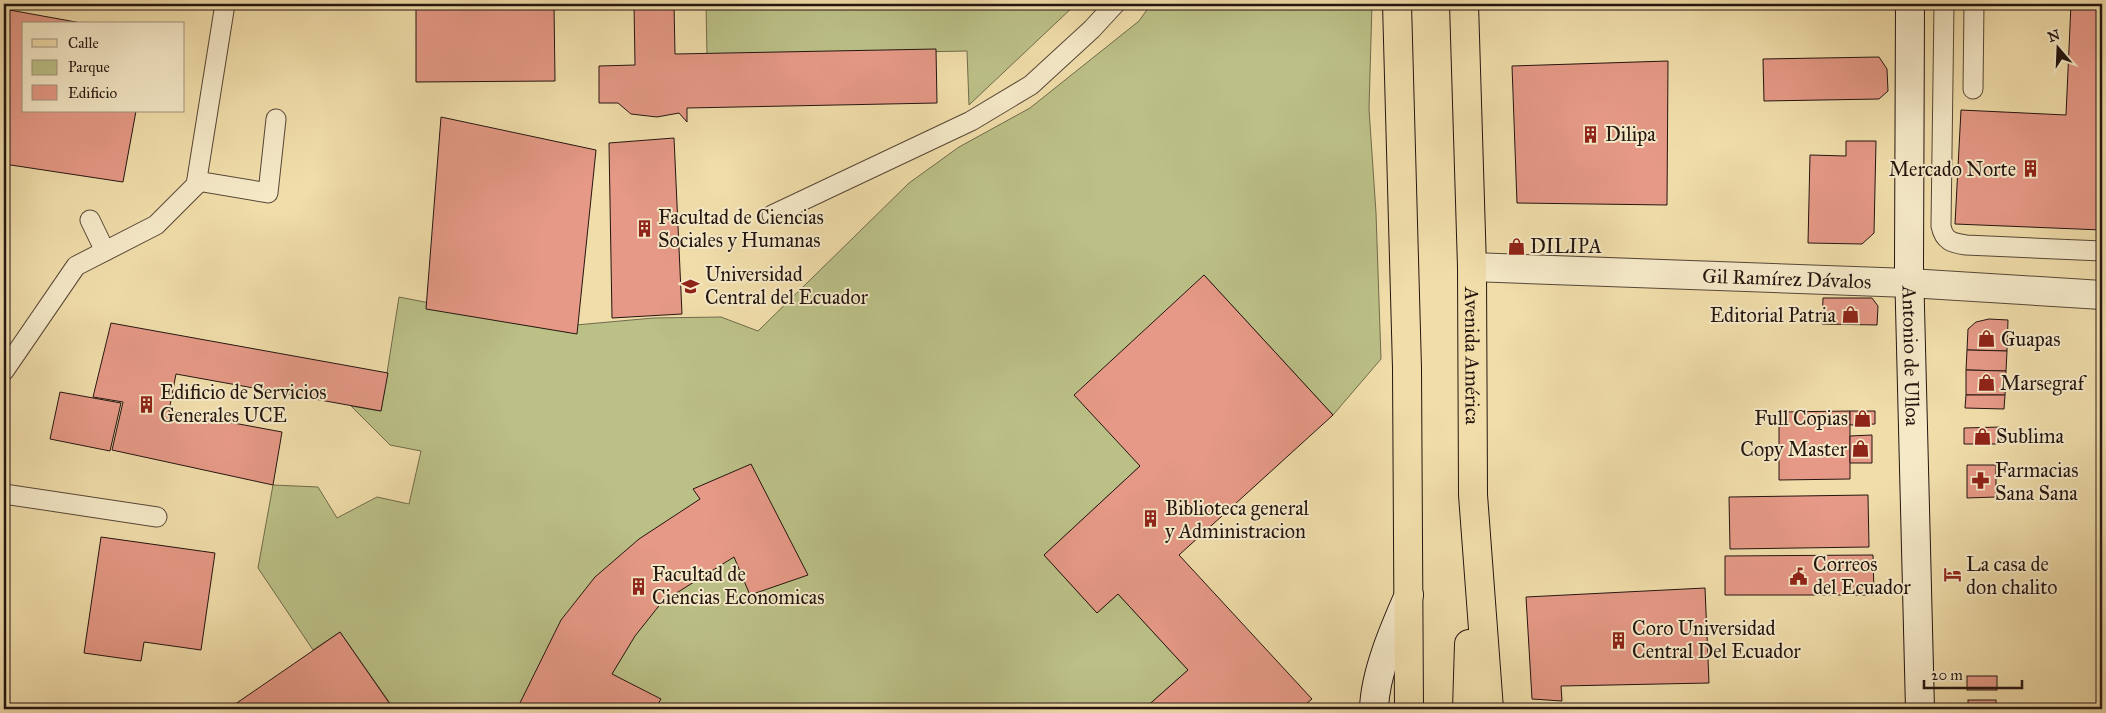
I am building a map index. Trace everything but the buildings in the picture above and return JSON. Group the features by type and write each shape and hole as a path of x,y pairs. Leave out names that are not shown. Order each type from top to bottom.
{"main road":[{"path":"1398,4 1407,368 1409,709"},
{"name":"Avenida América","path":"1464,4 1472,267 1473,495 1489,709"},
{"path":"1467,709 1473,495"}],"street":[{"name":"Antonio de Ulloa","path":"1910,4 1909,282 1920,709"},
{"name":"Gil Ramírez Dávalos","path":"1472,267 1909,282 2102,295"},
{"path":"1374,709 1374,692 1390,639 1409,596"}],"lane":[{"path":"4,371 76,266 156,225 196,186 225,4"},
{"path":"772,215 971,121 1031,85 1092,29 1115,4"},
{"path":"1944,4 1941,226 1943,235 1953,243 1966,245 2102,251"},
{"path":"1973,89 1974,4"},
{"path":"196,181 268,193 276,119"},
{"path":"90,220 105,251"},
{"path":"4,494 157,517"}],"green space":[{"path":"706,4 1076,4 969,105 967,51 707,56"},
{"path":"1151,4 1372,4 1369,109 1376,213 1381,359 1333,415 1204,275 1140,466 1044,555 1097,613 1118,594 1188,670 1144,709 389,709 392,706 340,632 313,650 258,568 273,485 318,487 337,518 377,497 409,504 421,451 390,445 351,406 381,411 399,297 554,327 653,318 721,317 758,331 909,183 959,147 1030,108 1139,21"}],"place":[{"name":"Dilipa","path":"1591,134"},
{"name":"Mercado Norte","path":"2030,169"},
{"name":"Facultad de Ciencias Sociales y Humanas","path":"644,228"},
{"name":"DILIPA","path":"1516,246"},
{"name":"Universidad Central del Ecuador","path":"691,286"},
{"name":"Editorial Patria","path":"1850,315"},
{"name":"Guapas","path":"1987,339"},
{"name":"Marsegraf","path":"1986,383"},
{"name":"Edificio de Servicios Generales UCE","path":"146,404"},
{"name":"Full Copias","path":"1862,418"},
{"name":"Sublima","path":"1982,436"},
{"name":"Copy Master","path":"1861,449"},
{"name":"Farmacias Sana Sana","path":"1981,481"},
{"name":"Biblioteca general y Administracion","path":"1151,519"},
{"name":"La casa de don chalito","path":"1952,575"},
{"name":"Correos del Ecuador","path":"1799,576"},
{"name":"Facultad de Ciencias Economicas","path":"638,586"},
{"name":"Coro Universidad Central Del Ecuador","path":"1618,640"}]}
